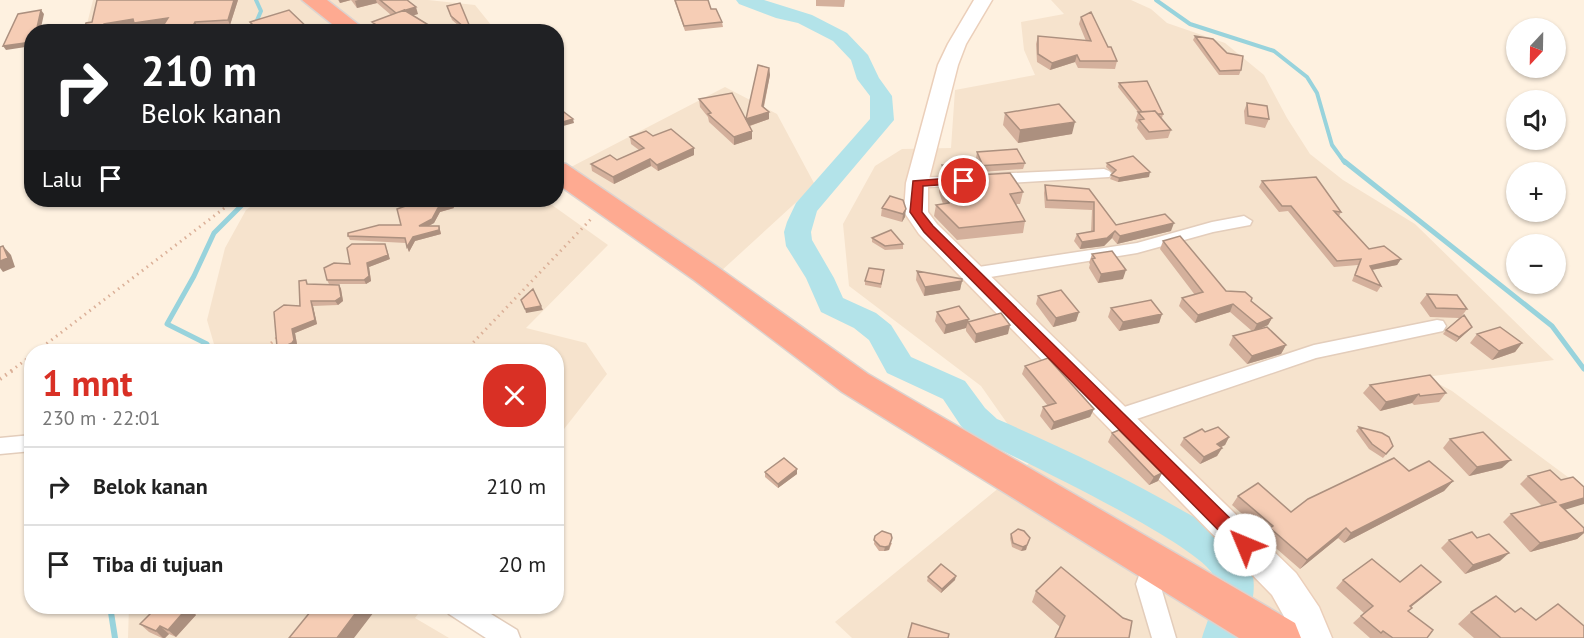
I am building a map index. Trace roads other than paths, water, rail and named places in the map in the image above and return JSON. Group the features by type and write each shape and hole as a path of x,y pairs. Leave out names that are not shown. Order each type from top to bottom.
{"highway":[{"path":"296,0 327,24"},
{"path":"313,0 346,24"},
{"path":"564,176 705,273 855,383 1151,573"},
{"path":"564,193 690,282 841,395 1236,622"}],"street":[{"path":"983,0 957,44 948,65 917,183 916,212 928,229 1284,584 1306,619 1314,638"},
{"path":"917,183 1104,174"},
{"path":"972,273 1137,248 1212,227 1244,221"},
{"path":"1116,418 1314,352 1437,326"},
{"path":"0,446 24,444"},
{"path":"1151,573 1164,638"},
{"path":"470,614 508,638"}],"waterway":[{"path":"255,24 261,11 256,0"},
{"path":"746,0 783,14 805,19 840,37 861,59 868,79 881,96 882,120 805,209 800,222 798,232 800,246 820,278 831,305 865,321 880,332 887,340 898,365 954,390 973,417 985,428 1157,514 1218,553 1231,567 1235,584 1233,602 1222,638"},
{"path":"1156,0 1190,24 1274,51 1307,77 1317,93 1332,145 1345,163"},
{"path":"1344,161 1552,326 1584,369"},
{"path":"207,344 167,324 194,276 214,233 240,207"},
{"path":"111,614 115,638"}]}
